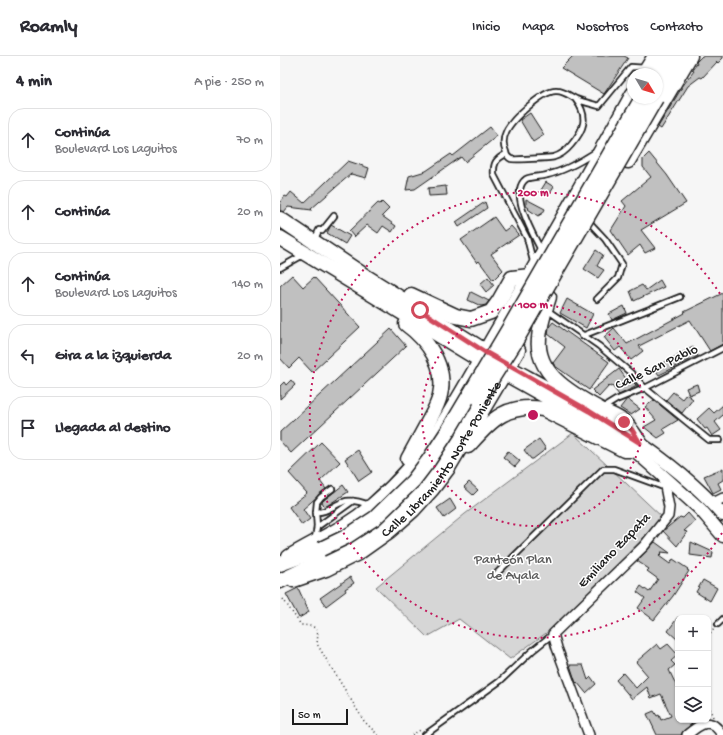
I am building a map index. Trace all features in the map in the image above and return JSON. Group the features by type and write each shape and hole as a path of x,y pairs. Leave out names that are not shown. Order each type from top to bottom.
{"main road":[{"path":"650,68 655,56"},
{"path":"653,68 666,56"},
{"name":"Calle Libramiento Norte Poniente","path":"663,86 680,56"},
{"name":"Calle Libramiento Norte Poniente","path":"280,584 326,569 358,553 389,531 413,510 432,489 448,468 547,303 591,224 690,56"},
{"name":"Calle Libramiento Norte Poniente","path":"320,551 348,523 372,506 397,482 439,430 543,254 627,104"},
{"name":"Calle Libramiento Norte Poniente","path":"280,581 320,551 375,518 412,481 429,460 507,331 639,104"},
{"name":"Calle Libramiento Norte Poniente","path":"280,563 320,551 347,549 370,535 393,516 414,497 432,476 449,452 479,399 514,344 653,104"},
{"path":"280,219 316,244 364,283 366,295 414,329 424,339 439,366 442,380 441,395 397,482"},
{"path":"280,238 305,254 364,283 506,370 589,411 637,446 718,501 723,515"},
{"path":"364,283 375,278 456,316 471,318 491,312 512,278 532,272"},
{"path":"547,303 538,339 539,350 543,363 562,386 600,410 624,422 632,430 637,446 663,476 700,509 723,536"},
{"path":"448,468 492,422 505,413 517,409 543,409 624,450 637,446"}],"street":[{"name":"Emiliano Zapata","path":"554,634 644,546 668,516 669,507 663,476"},
{"path":"554,634 557,648 589,735"},
{"path":"687,735 702,724 707,723 718,728 722,735"}],"lane":[{"path":"576,100 600,106 627,72"},
{"path":"555,90 576,100 582,106 584,125 580,136 565,152 554,157 518,160 512,159 506,154 503,145 506,131 513,121 533,102 555,90"},
{"path":"543,254 521,206 520,193 524,182 530,178 548,175 574,165 603,148"},
{"path":"506,154 498,158 495,162 494,175 527,238 533,256 532,272"},
{"path":"316,244 315,239 317,233 319,230 322,231 334,216"},
{"path":"591,224 605,240 622,264 618,278 597,299"},
{"path":"280,268 305,254"},
{"path":"582,336 680,297"},
{"path":"547,303 582,336 599,346 645,388 709,440 720,440"},
{"name":"Calle San Pablo","path":"600,410 616,400 645,388 723,348"},
{"path":"495,575 603,469 614,469 666,488"},
{"path":"320,551 316,512 317,502 332,489"},
{"path":"317,527 354,501"},
{"path":"316,512 330,509 344,502 354,501 372,506"},
{"path":"718,624 723,619"},
{"path":"425,735 500,681 532,651 554,634"}],"path":[{"path":"283,599 301,625 312,626 316,629 318,632 317,644 364,721 378,735"},
{"path":"711,632 718,624"}],"green space":[{"name":"Panteón Plan de Ayala","path":"573,433 663,518 560,623 510,659 459,619 427,637 376,587 465,514"}],"building":[{"path":"573,56 624,56 628,58 604,94 561,68"},
{"path":"702,56 723,56 723,58 718,63 717,62 702,78 700,77 688,86 661,129 658,127 684,84 694,71 692,70 697,64 696,62"},
{"path":"530,113 544,135 533,142 520,120"},
{"path":"490,127 497,136 465,162 461,157 415,189 406,190 409,176 426,171 451,154 453,156"},
{"path":"649,153 667,175 686,203 641,230 655,248 645,253 640,245 628,255 611,230 626,206 622,201 651,177 643,167 643,159"},
{"path":"348,161 369,168 366,178 351,174 311,209 312,210 288,207 284,212 280,211 280,202 285,196 287,197 291,192 304,203"},
{"path":"546,182 554,187 549,195 541,190"},
{"path":"446,186 447,195 429,196 428,188"},
{"path":"526,199 545,209 543,213 538,216 528,209 529,208 526,206"},
{"path":"382,202 389,209 382,216 396,226 392,232 383,226 378,233 367,225 354,237 349,231 378,203 380,204"},
{"path":"485,202 487,208 459,227 456,222"},
{"path":"494,217 504,231 511,226 519,235 491,254 503,270 493,280 479,261 477,263 461,240"},
{"path":"331,225 350,236 345,244 327,233"},
{"path":"596,250 603,255 597,266 604,270 598,278 584,269"},
{"path":"292,275 303,287 314,277 360,327 312,372 299,358 289,368 280,358 280,286"},
{"path":"488,277 494,285 486,292 480,284"},
{"path":"660,280 664,287 634,301 630,291 642,285 646,290"},
{"path":"471,292 489,301 486,305 481,306 468,300"},
{"path":"723,293 723,344 710,351 690,320 639,346 643,351 631,360 620,347 615,351 604,337 614,328 627,344 685,313 684,312"},
{"path":"567,299 593,314 586,328 560,313"},
{"path":"624,306 627,313 612,320 609,314"},
{"path":"553,322 609,362 589,390 555,366 553,363 565,347 548,334 549,327"},
{"path":"391,329 406,346 291,453 280,441 280,432"},
{"path":"693,347 698,356 659,375 654,368"},
{"path":"619,369 627,380 629,378 637,386 619,395 612,386 609,386 599,397 592,390"},
{"path":"291,380 295,385 280,399 280,386 284,382 286,385"},
{"path":"697,384 699,391 689,395 686,388"},
{"path":"673,392 682,399 686,394 693,399 682,413 666,400"},
{"path":"627,399 640,409 631,415 620,408"},
{"path":"654,400 678,420 663,429 666,433 658,438 644,427 656,420 645,407"},
{"path":"723,405 723,415 715,422 721,430 712,436 707,428 705,429 697,419 709,408 714,413"},
{"path":"539,439 546,449 531,459 524,450"},
{"path":"321,442 340,462 320,481 326,489 303,509 310,519 302,525 289,507 307,493 289,473"},
{"path":"358,450 372,472 359,481 345,459"},
{"path":"508,451 520,461 515,467 503,457"},
{"path":"723,468 723,480 718,483 721,489 713,493 704,476"},
{"path":"469,482 478,490 473,495 464,487"},
{"path":"343,485 348,492 325,507 322,502"},
{"path":"450,499 456,509 444,518 437,508"},
{"path":"688,513 695,521 684,531 687,532 677,546 663,531 680,517 683,518"},
{"path":"655,542 670,553 661,552 662,553 659,556 670,564 673,559 689,571 673,596 654,620 638,608 645,598 637,592 641,586 649,592 658,579 647,571 649,569 637,561"},
{"path":"691,542 713,552 712,558 690,555"},
{"path":"350,577 354,583 326,606 320,598"},
{"path":"703,580 717,588 710,601 696,592"},
{"path":"298,588 309,612 299,618 286,594"},
{"path":"675,621 675,637 668,631"},
{"path":"657,644 661,649 668,644 675,652 675,658 671,661 675,665 669,670 675,683 675,723 692,724 683,731 681,735 657,735 647,714 654,711 657,716 659,715 661,720 671,716 661,694 651,698 647,687 632,699 616,680 623,673 636,688 648,676 636,662"},
{"path":"570,665 583,665 588,680 591,677 596,684 586,693 577,682 576,683"}],"route":[{"path":"420,310 508,366 589,411 640,443 632,430 624,422"}]}
